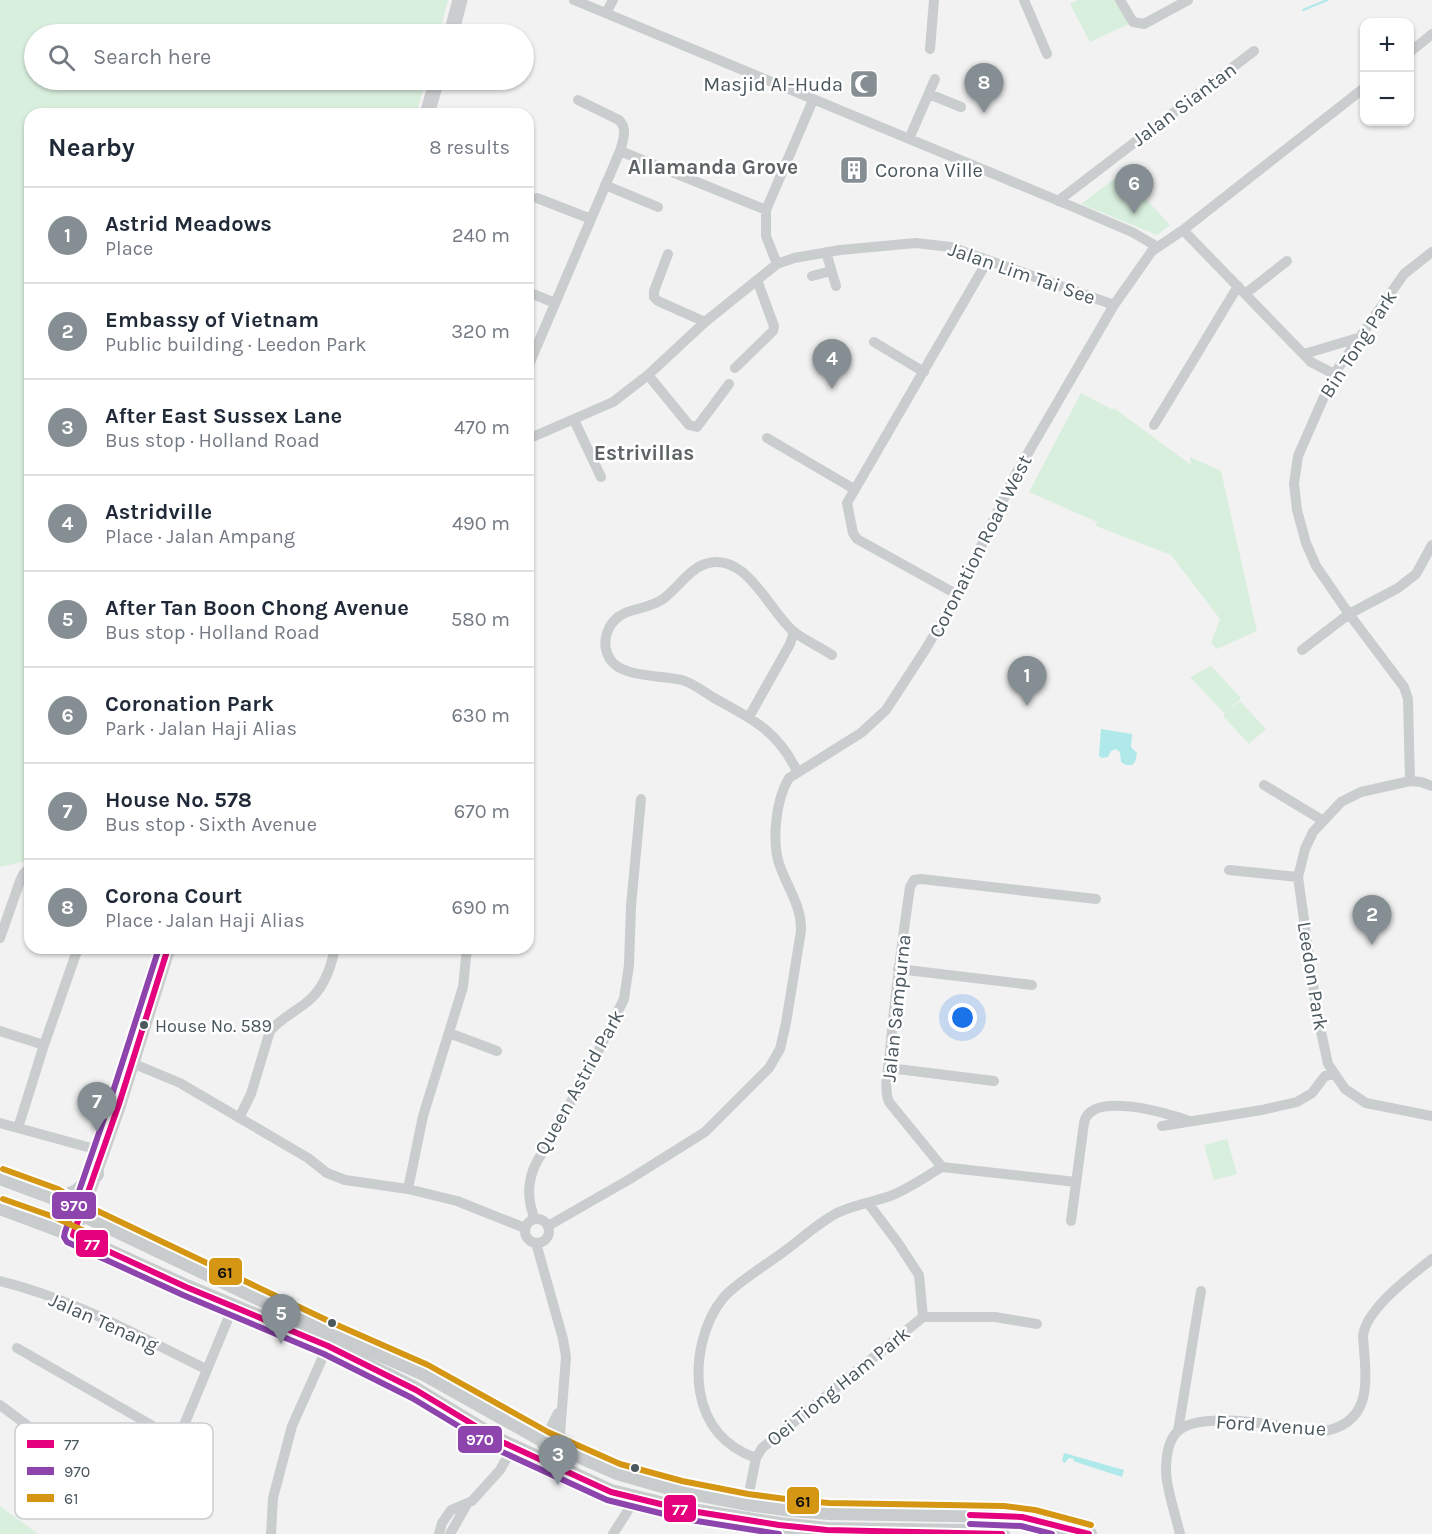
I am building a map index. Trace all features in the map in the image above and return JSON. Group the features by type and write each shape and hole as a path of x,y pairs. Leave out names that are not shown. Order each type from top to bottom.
{"main road":[{"path":"454,24 460,0"},
{"path":"429,108 434,90"},
{"path":"73,1235 96,1174 166,954"},
{"path":"54,1197 72,1196 96,1174"},
{"path":"0,1177 54,1197 81,1213 331,1340 513,1447 612,1491 685,1510 779,1525 827,1530 994,1534"},
{"path":"0,1207 73,1235 233,1307 424,1373 552,1444 617,1472 680,1490 747,1503 829,1512 1003,1515 1036,1527 1089,1534"}],"street":[{"path":"574,0 1132,232 1156,246"},
{"path":"606,13 613,0"},
{"path":"930,49 934,0"},
{"path":"1024,0 1047,54"},
{"path":"1120,0 1133,22 1144,24 1188,0"},
{"path":"1414,49 1432,34"},
{"name":"Jalan Siantan","path":"1058,201 1254,51"},
{"path":"909,139 935,79"},
{"name":"Coronation Road West","path":"548,1226 705,1132 776,1059 786,1023 802,920 780,867 775,837 785,785 789,778 861,733 886,710 926,650 958,595 1013,479 1114,305 1156,246 1183,230 1360,92"},
{"path":"928,94 961,107"},
{"path":"534,353 620,151 624,135 623,124 619,120 578,99"},
{"path":"777,264 766,236 766,210 813,100"},
{"path":"620,151 766,210"},
{"path":"605,184 658,207"},
{"path":"537,198 591,219"},
{"path":"1183,230 1311,362 1334,374"},
{"name":"Jalan Lim Tai See","path":"534,437 613,402 648,375 705,322 777,264 794,258 826,252 916,243 935,244 951,247 1114,305"},
{"path":"826,252 836,286"},
{"name":"Bin Tong Park","path":"1410,781 1408,699 1404,687 1316,566 1306,543 1297,510 1294,484 1298,456 1334,374 1404,274 1432,252"},
{"path":"668,254 654,291 654,297 658,301 705,322"},
{"path":"958,595 857,539 853,533 847,507 854,489 988,260"},
{"path":"1154,425 1242,290 1287,261"},
{"path":"812,276 831,271"},
{"path":"735,368 773,331 773,322 757,280"},
{"path":"534,294 555,303"},
{"path":"1304,354 1358,338"},
{"path":"874,342 924,372"},
{"path":"648,375 693,427 697,427 729,384"},
{"path":"574,420 601,477"},
{"path":"767,438 854,489"},
{"path":"1302,650 1349,614 1398,588 1416,574 1432,545"},
{"path":"797,771 779,741 748,717 683,680 629,672 614,665 608,657 605,639 610,625 617,617 664,598 701,566 717,562 728,563 743,572 794,632 832,655"},
{"path":"748,717 790,644 794,632"},
{"name":"Leedon Park","path":"1432,786 1410,781 1360,792 1341,802 1313,832 1305,849 1298,877 1317,1013 1328,1064 1345,1089 1366,1103 1432,1116"},
{"path":"1264,785 1322,820"},
{"name":"Queen Astrid Park","path":"535,1219 528,1189 536,1162 590,1068 624,999 629,965 631,906 641,799"},
{"path":"1229,870 1298,877"},
{"path":"0,938 24,873"},
{"name":"Jalan Sampurna","path":"942,1167 889,1102 887,1096 898,969 910,887 914,880 1096,899"},
{"path":"18,1128 76,954"},
{"path":"239,1118 251,1094 270,1031 309,1001 326,980 333,954"},
{"path":"408,1189 423,1116 464,987 467,954"},
{"path":"898,969 1032,985"},
{"path":"0,1030 44,1045"},
{"path":"449,1033 496,1051"},
{"path":"132,1063 180,1083 308,1158 327,1173 345,1180 408,1189 458,1201 525,1228"},
{"path":"889,1068 994,1081"},
{"path":"1162,1126 1297,1102 1312,1093 1325,1076 1334,1074"},
{"path":"1071,1221 1085,1116 1090,1111 1108,1106 1130,1108 1169,1113 1189,1121"},
{"path":"0,1124 102,1151"},
{"path":"942,1167 1076,1182"},
{"name":"Oei Tiong Ham Park","path":"756,1458 739,1452 727,1443 712,1423 701,1396 698,1376 700,1350 710,1319 724,1296 827,1219 844,1210 893,1195 942,1167"},
{"name":"Oei Tiong Ham Park","path":"868,1203 898,1242 919,1275 923,1317"},
{"path":"536,1243 546,1239 549,1233 548,1226 543,1221 535,1219 525,1228 526,1238 536,1243 566,1357 561,1407 552,1444 537,1458"},
{"name":"Ford Avenue","path":"1178,1431 1194,1422 1231,1420 1320,1432 1334,1430 1344,1425 1356,1415 1366,1389 1363,1337 1367,1323 1385,1299 1432,1259"},
{"name":"Jalan Tenang","path":"0,1281 22,1286 87,1312 206,1369"},
{"path":"1180,1534 1166,1474 1172,1439 1178,1431 1201,1291"},
{"path":"186,1423 233,1307"},
{"name":"Oei Tiong Ham Park","path":"747,1503 756,1458 769,1440 923,1317 994,1317 1036,1324"},
{"path":"271,1534 273,1498 292,1426 331,1340"},
{"path":"17,1348 148,1423"},
{"path":"0,1405 24,1423"},
{"path":"552,1444 561,1407"},
{"path":"439,1534 442,1523 451,1510 472,1501 501,1470 513,1447"},
{"path":"614,1534 636,1498"},
{"path":"450,1534 467,1504"}],"green space":[{"path":"0,0 448,0 442,24 24,24 24,90 423,90 418,108 24,108 24,861 0,867"},
{"path":"1078,0 1120,0 1133,22 1090,42 1070,4"},
{"path":"1122,173 1170,225 1157,235 1081,204"},
{"path":"1081,393 1113,410 1114,408 1191,465 1190,457 1221,471 1257,631 1217,649 1211,643 1220,619 1171,555 1096,526 1097,522 1029,492"},
{"path":"1211,666 1241,698 1227,712 1240,701 1266,729 1249,744 1223,716 1225,714 1190,677"},
{"path":"1227,1139 1237,1174 1214,1180 1204,1145"},
{"path":"0,1506 38,1534 0,1534"}],"water":[{"path":"1101,729 1132,734 1131,747 1137,753 1132,765 1121,762 1120,752 1116,749 1111,751 1108,757 1099,756"},
{"path":"1064,1453 1124,1470 1122,1477 1073,1461 1074,1459 1069,1458 1065,1463 1062,1461"}],"waterway":[{"path":"1303,10 1327,0"}],"transit line":[{"name":"970","path":"157,954 65,1232 64,1237 67,1242 183,1295 324,1354 412,1398 498,1450 607,1500 684,1519 779,1534"},
{"name":"77","path":"166,954 119,1104 73,1235 186,1287 328,1346 416,1390 502,1442 611,1492 685,1510 779,1525 827,1530 1002,1534"},
{"name":"61","path":"3,1169 58,1189 85,1205 337,1325 428,1365 548,1432 620,1464 682,1481 793,1500 829,1503 1004,1506 1035,1510 1091,1525"},
{"name":"61","path":"3,1199 54,1217 104,1240"},
{"name":"77","path":"970,1515 1022,1517 1089,1534"},
{"name":"970","path":"970,1524 1021,1526 1052,1534"}],"place":[{"name":"Masjid Al-Huda","path":"864,84"},
{"name":"Corona Court","path":"984,113"},
{"name":"Corona Ville","path":"854,170"},
{"name":"Coronation Park","path":"1134,214"},
{"name":"Astridville","path":"832,389"},
{"name":"Astrid Meadows","path":"1027,706"},
{"name":"Embassy of Vietnam","path":"1372,945"},
{"name":"House No. 589","path":"144,1025"},
{"name":"House No. 578","path":"97,1132"},
{"name":"After Tan Boon Chong Avenue","path":"281,1344"},
{"name":"After East Sussex Lane","path":"558,1485"}],"district":[{"name":"Allamanda Grove","path":"713,167"},
{"name":"Estrivillas","path":"644,453"}]}
